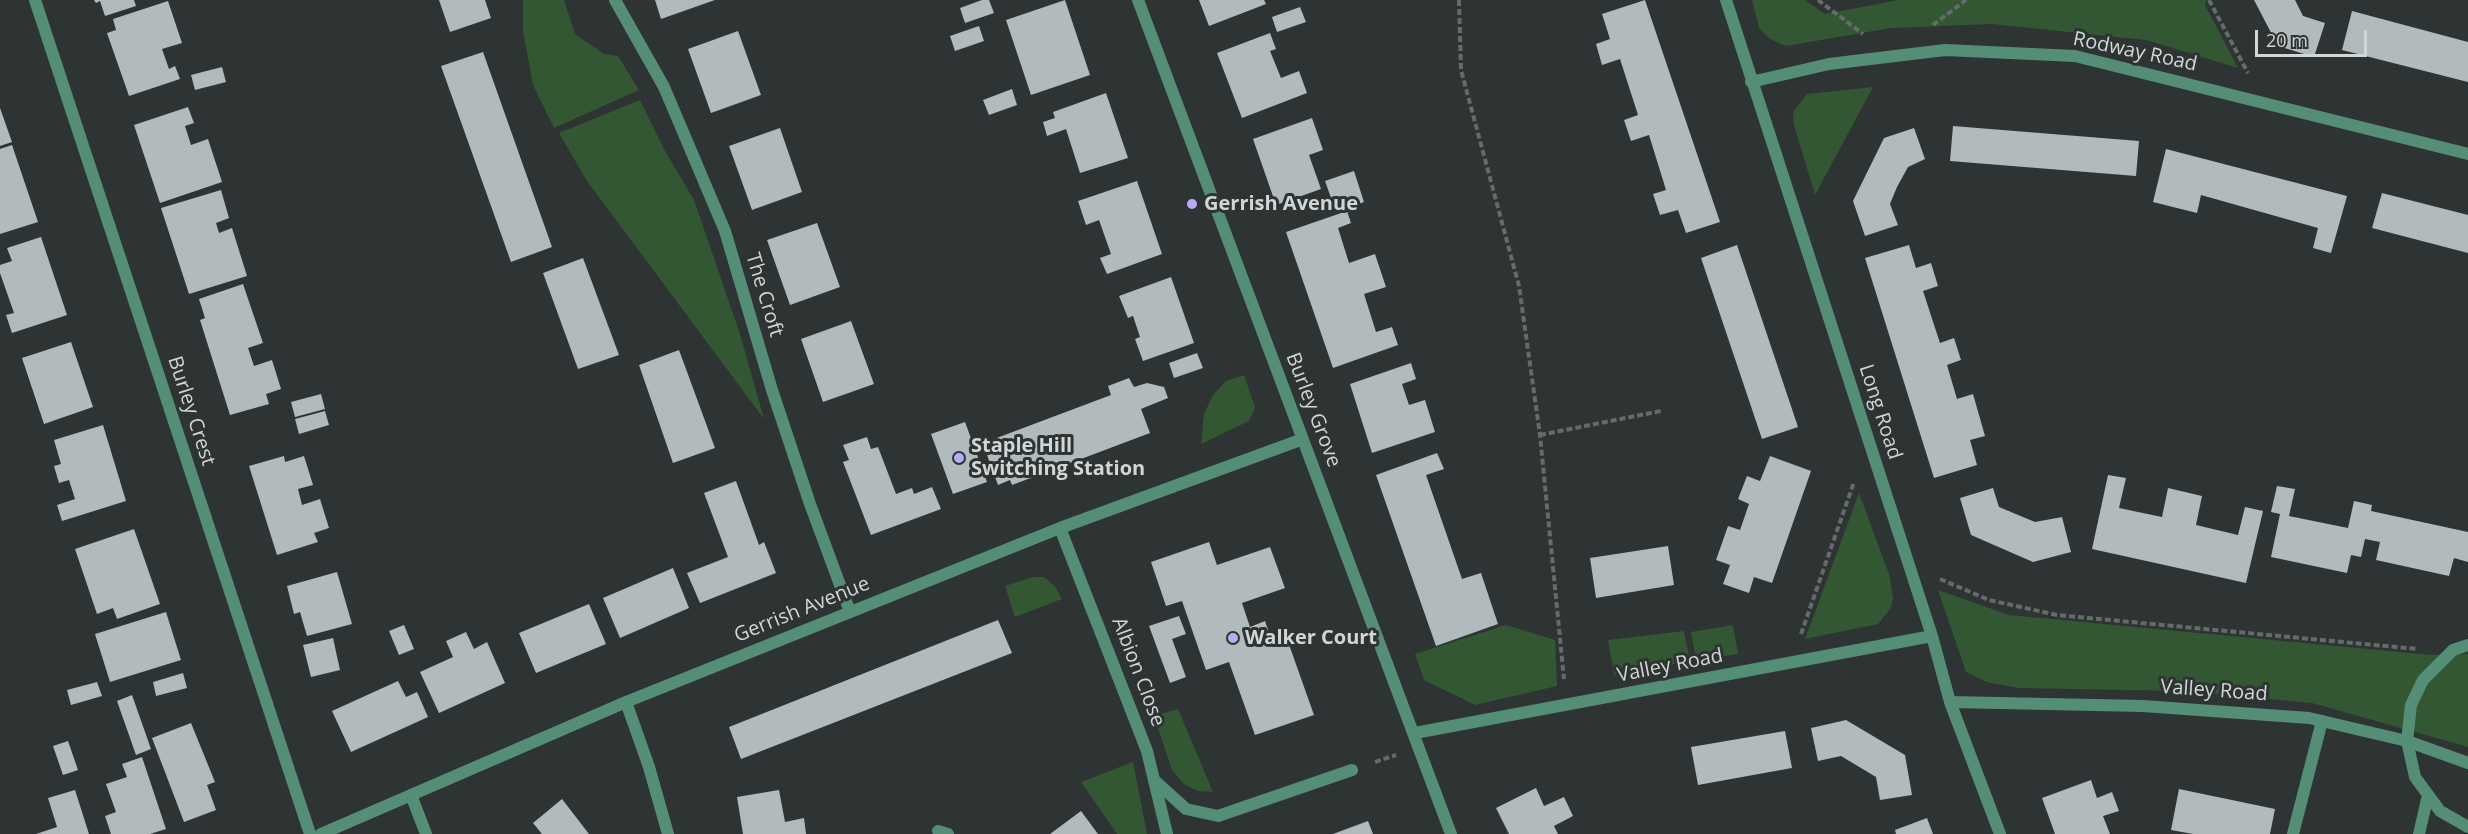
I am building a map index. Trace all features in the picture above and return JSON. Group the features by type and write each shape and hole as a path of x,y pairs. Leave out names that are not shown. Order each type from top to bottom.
{"street":[{"name":"Burley Crest","path":"35,0 310,834"},
{"name":"The Croft","path":"615,0 664,87 725,231 772,390 810,504 850,612"},
{"name":"Burley Grove","path":"1138,0 1452,834"},
{"name":"Long Road","path":"1726,0 1932,636 1950,702 2000,834"},
{"name":"Rodway Road","path":"1751,82 1829,64 1946,50 2076,56 2468,154"},
{"name":"Gerrish Avenue","path":"321,834 626,702 1060,528 1304,438"},
{"name":"Albion Close","path":"1060,528 1147,751 1167,834"},
{"name":"Valley Road","path":"1415,733 1932,636"},
{"path":"2468,645 2453,651 2423,680 2411,705 2407,741 2415,777 2440,811 2468,827"},
{"path":"626,702 649,767 668,834"},
{"name":"Valley Road","path":"1950,702 2202,709 2322,721 2407,741 2468,763"},
{"path":"2293,834 2322,721"},
{"path":"1154,780 1186,809 1218,816 1352,770"},
{"path":"411,795 426,834"},
{"path":"2420,834 2428,795"}],"path":[{"path":"1459,0 1461,70 1519,286 1540,435 1567,706"},
{"path":"2209,0 2264,102"},
{"path":"1540,435 1660,411"},
{"path":"1791,663 1869,440"},
{"path":"1938,578 1989,600 2057,615 2351,644 2453,651"},
{"path":"1352,770 1420,747"}],"green space":[{"path":"523,0 564,0 575,34 604,54 618,56 639,90 554,128 533,85 523,31"},
{"path":"1752,0 1805,0 1825,14 1898,0 2206,0 2205,5 2238,68 2146,40 1992,24 1891,28 1786,46 1770,39 1759,28"},
{"path":"1873,87 1815,195 1794,125 1793,112 1807,94"},
{"path":"640,100 665,151 694,200 740,334 764,419 587,181 559,133"},
{"path":"1244,375 1255,407 1249,421 1201,444 1204,414 1213,395 1226,381"},
{"path":"1859,493 1890,577 1893,599 1890,609 1878,624 1805,639"},
{"path":"1033,577 1044,577 1055,586 1062,599 1015,617 1005,586"},
{"path":"1938,590 2009,615 2431,655 2468,654 2468,747 2312,703 2181,691 2019,688 1986,682 1966,672"},
{"path":"1506,625 1555,640 1557,686 1475,705 1424,680 1415,654"},
{"path":"1733,625 1738,654 1696,661 1691,632"},
{"path":"1684,631 1690,661 1614,675 1608,640"},
{"path":"1178,709 1213,792 1198,791 1184,784 1172,770 1154,716"},
{"path":"1133,762 1147,834 1117,834 1081,782"}],"building":[{"path":"94,0 134,0 136,6 105,16 100,1 96,3"},
{"path":"439,0 485,0 491,18 450,32"},
{"path":"655,0 715,0 661,19"},
{"path":"982,0 989,0 994,13 965,23 960,8"},
{"path":"1065,0 1090,75 1031,95 1006,20"},
{"path":"1199,0 1264,0 1266,4 1209,26"},
{"path":"1645,0 1720,222 1686,233 1678,210 1660,215 1653,194 1666,190 1649,135 1631,141 1624,120 1638,115 1620,59 1602,65 1596,44 1610,39 1602,14"},
{"path":"2254,0 2295,0 2303,16 2325,23 2314,57 2278,46"},
{"path":"168,1 182,43 162,49 169,69 175,66 180,79 129,96 107,33 116,30 113,19"},
{"path":"1300,7 1306,22 1277,32 1272,17"},
{"path":"2352,11 2468,42 2468,82 2342,50"},
{"path":"979,26 984,41 955,51 950,36"},
{"path":"738,31 761,95 711,113 688,49"},
{"path":"1270,33 1276,49 1270,51 1281,78 1299,71 1307,93 1242,118 1217,53"},
{"path":"483,52 552,247 511,262 441,66"},
{"path":"222,67 226,82 195,90 191,75"},
{"path":"1012,89 1017,105 989,115 983,100"},
{"path":"1106,93 1128,158 1080,173 1066,129 1047,136 1043,122 1055,118 1053,112"},
{"path":"188,107 194,123 185,126 191,145 208,139 222,182 160,203 134,125"},
{"path":"0,108 12,142 0,146"},
{"path":"1312,118 1323,150 1309,155 1321,189 1276,205 1253,139"},
{"path":"1953,126 2139,141 2136,176 1950,161"},
{"path":"780,128 802,192 752,210 729,146"},
{"path":"1914,128 1925,159 1908,167 1890,204 1898,225 1865,236 1853,201 1884,138"},
{"path":"12,145 38,222 0,234 0,149"},
{"path":"2166,149 2347,196 2331,253 2313,248 2318,228 2201,195 2197,213 2153,202"},
{"path":"1354,171 1364,202 1336,212 1325,181"},
{"path":"1137,181 1162,254 1107,274 1100,258 1111,254 1099,220 1086,225 1078,201"},
{"path":"221,190 229,218 216,223 219,233 232,228 247,276 189,294 161,208"},
{"path":"2382,193 2468,215 2468,253 2372,228"},
{"path":"1347,211 1351,223 1338,228 1349,263 1375,254 1386,287 1364,294 1376,332 1392,327 1398,345 1333,368 1286,232"},
{"path":"817,223 840,287 790,305 767,240"},
{"path":"41,237 67,315 12,333 6,315 14,313 0,273 0,265 12,261 7,248"},
{"path":"1737,245 1798,427 1762,439 1701,258"},
{"path":"1909,245 1916,268 1931,263 1938,286 1923,291 1940,343 1954,338 1961,360 1947,365 1957,399 1973,394 1985,436 1970,440 1977,465 1934,478 1865,258"},
{"path":"583,258 619,355 578,369 543,273"},
{"path":"1171,277 1194,343 1143,361 1135,339 1140,337 1133,316 1128,318 1119,296"},
{"path":"243,284 263,343 248,348 254,366 272,360 281,389 266,394 269,404 230,415 200,320 205,318 199,299"},
{"path":"851,321 874,384 823,402 801,339"},
{"path":"71,342 93,407 44,424 22,358"},
{"path":"679,350 715,448 673,463 639,365"},
{"path":"1197,353 1203,368 1174,378 1169,363"},
{"path":"1411,363 1416,379 1402,384 1409,405 1425,400 1435,432 1372,453 1350,384"},
{"path":"1129,378 1134,387 1147,383 1164,387 1168,398 1141,409 1150,433 1012,485 1010,480 998,485 987,455 998,451 994,439 1111,395 1108,386"},
{"path":"321,394 325,409 295,417 291,402"},
{"path":"325,411 329,425 299,434 295,419"},
{"name":"Staple Hill Switching Station","path":"965,422 987,482 953,494 931,434"},
{"path":"103,425 126,501 62,521 57,505 75,499 69,480 59,483 54,466 61,464 54,440"},
{"path":"867,437 871,449 878,447 896,494 912,488 914,494 932,487 941,509 871,535 843,462 849,460 843,445"},
{"path":"1437,453 1444,469 1426,475 1462,579 1481,573 1498,624 1436,646 1376,475"},
{"path":"284,456 285,462 304,456 313,485 298,489 302,505 320,499 329,528 314,533 318,542 277,555 249,466"},
{"path":"1770,456 1811,471 1772,583 1754,577 1749,593 1723,584 1730,565 1716,560 1728,526 1740,530 1749,504 1738,499 1747,476 1760,481"},
{"path":"2108,475 2126,478 2119,508 2162,517 2168,488 2202,496 2196,525 2238,535 2245,507 2263,511 2246,583 2092,549"},
{"path":"736,481 759,545 764,542 776,573 700,603 687,573 728,557 704,493"},
{"path":"2277,486 2295,489 2289,516 2348,528 2354,501 2372,505 2371,511 2468,532 2468,562 2454,558 2449,576 2376,560 2380,542 2365,539 2361,557 2351,555 2347,573 2271,557 2280,514 2271,512"},
{"path":"1993,488 1999,507 2035,522 2062,517 2071,552 2033,562 1971,535 1960,498"},
{"path":"134,529 160,604 117,619 113,608 97,614 75,549"},
{"name":"Walker Court","path":"1209,542 1217,565 1270,547 1285,588 1242,603 1250,627 1265,621 1272,641 1286,636 1314,715 1255,735 1229,662 1206,670 1182,601 1166,606 1151,562"},
{"path":"1668,546 1674,585 1596,598 1590,558"},
{"path":"673,568 689,608 620,638 603,598"},
{"path":"337,572 352,624 307,636 300,612 294,614 287,586"},
{"path":"589,604 606,644 536,673 519,633"},
{"path":"166,612 181,660 110,682 95,634"},
{"path":"1179,616 1186,634 1172,639 1186,677 1170,683 1149,626"},
{"path":"998,620 1012,653 741,759 729,727"},
{"path":"404,625 414,649 399,655 389,631"},
{"path":"466,632 474,649 487,642 505,683 439,713 420,672 453,657 446,641"},
{"path":"333,638 340,670 311,677 303,645"},
{"path":"183,673 187,688 156,696 153,682"},
{"path":"398,681 406,697 417,692 428,717 351,752 332,711"},
{"path":"97,682 102,696 71,705 67,690"},
{"path":"132,695 151,749 136,755 117,701"},
{"path":"1846,720 1905,755 1912,795 1880,800 1876,777 1841,756 1818,761 1811,728"},
{"path":"191,723 215,782 207,785 216,810 184,822 152,738"},
{"path":"1785,731 1792,768 1698,785 1691,747"},
{"path":"68,741 78,770 63,775 53,746"},
{"path":"142,757 166,829 150,834 111,834 105,816 116,812 106,784 127,777 122,764"},
{"path":"2091,780 2097,798 2112,792 2119,811 2103,816 2110,834 2055,834 2042,798"},
{"path":"1536,788 1544,806 1564,797 1573,816 1554,826 1558,834 1509,834 1496,808"},
{"path":"2179,789 2275,809 2270,834 2193,834 2171,830"},
{"path":"75,790 89,834 36,834 57,827 48,798"},
{"path":"779,790 785,822 804,818 806,834 743,834 737,797"},
{"path":"562,799 589,834 542,834 533,823"},
{"path":"1081,811 1098,834 1050,834"},
{"path":"1927,818 1933,834 1896,834 1895,830"},
{"path":"1368,821 1373,834 1333,834"}],"place":[{"name":"Gerrish Avenue","path":"1192,204"},
{"name":"Staple Hill Switching Station","path":"959,458"},
{"name":"Walker Court","path":"1233,638"}]}
